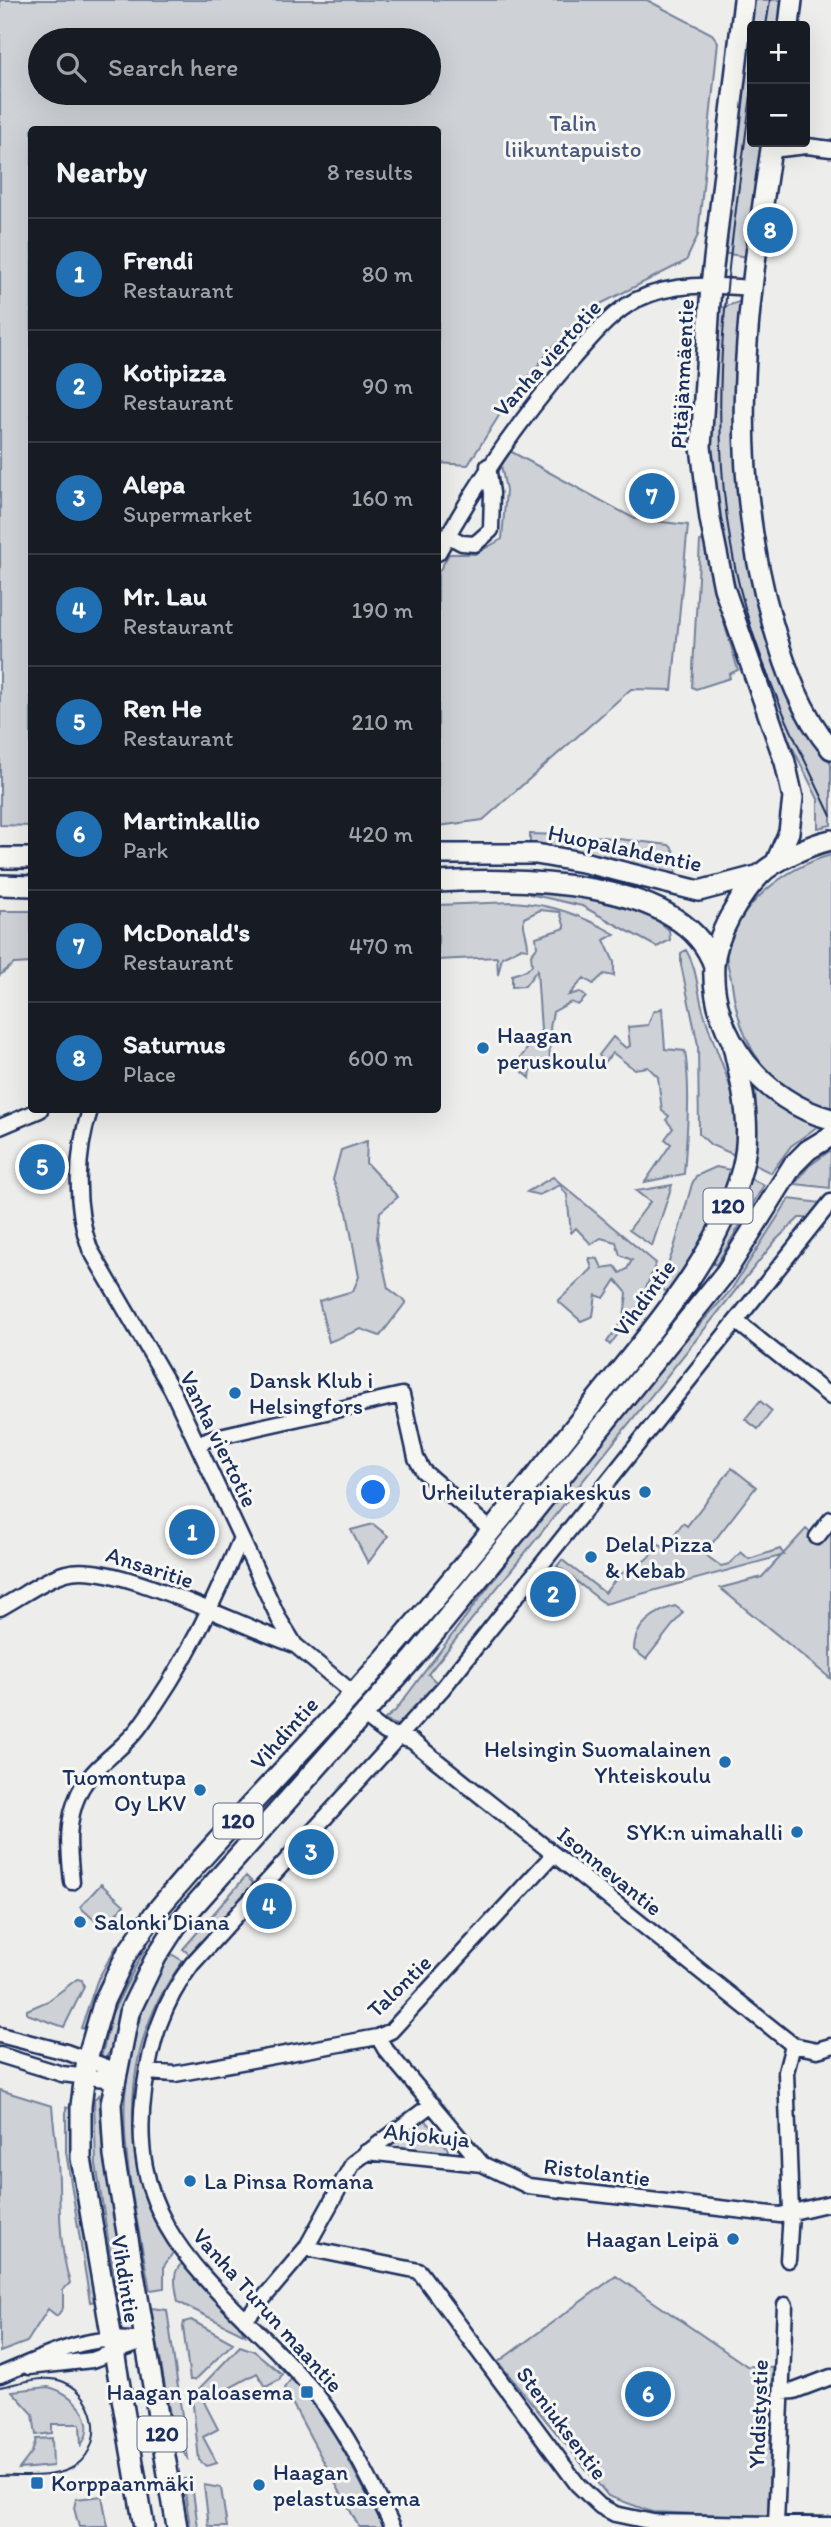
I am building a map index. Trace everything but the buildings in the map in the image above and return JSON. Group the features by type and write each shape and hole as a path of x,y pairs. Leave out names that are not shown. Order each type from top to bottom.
{"main road":[{"name":"Pitäjänmäentie","path":"744,0 711,285 702,414 706,496 734,624 785,762 793,798 789,832 776,862"},
{"path":"790,21 792,0"},
{"path":"771,147 751,288 742,415 747,494 766,602 793,685 808,719 831,749"},
{"path":"831,840 776,862 760,875 721,935 714,966 719,1009 733,1046 776,1094 793,1105 831,1119"},
{"name":"Huopalahdentie","path":"441,854 536,854 587,863 699,891 760,875"},
{"path":"0,858 28,858"},
{"name":"Huopalahdentie","path":"441,882 533,880 581,887 638,902 659,910 692,929 714,966"},
{"path":"0,886 28,886"},
{"name":"Vihdintie","path":"144,2527 81,2158 85,2069 104,2001 127,1953 144,1927 354,1693 491,1530 658,1321 704,1258 722,1221 742,1167 747,1125 743,1090 733,1046"},
{"name":"Vihdintie","path":"177,2527 114,2156 111,2104 129,2013 156,1957 176,1926 414,1658 726,1272 793,1165 807,1150 831,1136"}],"street":[{"path":"810,145 831,149"},
{"name":"Vanha viertotie","path":"441,547 488,466 538,398 618,312 638,299 659,292 711,285 751,288"},
{"path":"447,535 462,543 475,544 491,530 492,493 488,466"},
{"path":"0,1127 33,1113"},
{"name":"Vanha viertotie","path":"72,1882 68,1833 70,1816 80,1791 139,1727 191,1650 241,1538 172,1390 86,1239 79,1174 82,1133 89,1113"},
{"path":"147,2072 162,2012 173,1989 192,1964 443,1688 831,1202"},
{"path":"736,1321 831,1397"},
{"path":"198,1444 401,1395 416,1458 423,1471 491,1530"},
{"path":"817,1537 831,1519"},
{"path":"241,1538 279,1619 295,1645 354,1693"},
{"name":"Ansaritie","path":"0,1608 67,1572 109,1573 295,1645"},
{"name":"Isonnevantie","path":"364,1716 385,1732 412,1741 793,2045"},
{"name":"Talontie","path":"147,2072 175,2074 379,2037 391,2031 553,1855"},
{"path":"0,2035 85,2069"},
{"name":"Ristolantie","path":"379,2037 385,2049 482,2164 528,2186 769,2214 791,2213 831,2203"},
{"path":"788,2260 791,2213 786,2073 793,2045 817,2050 831,2046"},
{"path":"0,2055 115,2075"},
{"name":"Vanha Turun maantie","path":"147,2072 142,2105 142,2158 158,2211 184,2255 327,2408 393,2527"},
{"path":"366,2152 432,2104"},
{"name":"Ahjokuja","path":"245,2320 306,2248 353,2163 366,2152 482,2164"},
{"name":"Steniuksentie","path":"306,2248 419,2271 578,2485 600,2506 615,2514 653,2522 831,2525"},
{"name":"Yhdistystie","path":"776,2524 785,2305"},
{"path":"0,2375 89,2340 112,2346 146,2341"},
{"path":"18,2368 92,2360 112,2346"},
{"path":"782,2392 794,2391 831,2377"}],"green space":[{"name":"Talin liikuntapuisto","path":"0,0 647,0 712,34 718,42 698,235 686,261 602,303 553,347 507,403 468,465 441,463 441,126 28,126 28,826 0,825"},
{"path":"753,0 786,0 784,21 750,21"},
{"path":"747,47 747,147 764,147 749,257 721,253"},
{"path":"743,303 742,498 816,745 831,763 831,825 818,828 818,799 779,720 745,636 721,542 709,437 717,309"},
{"path":"510,451 635,519 688,525 672,690 631,689 483,820 441,826 441,568 449,554 475,554 502,539 506,490 501,465"},
{"path":"705,540 714,588 738,670 729,674 730,678 696,689 692,687 700,541"},
{"path":"530,834 594,836 669,845 676,859 675,876 588,853 530,843"},
{"path":"831,855 831,1109 790,1090 774,1078 761,1063 742,1027 727,956 732,935 741,919 766,890 797,869"},
{"path":"529,890 622,905 656,920 669,930 670,940 657,947 582,906 529,894"},
{"path":"513,902 541,905 590,921 615,934 604,940 614,962 614,976 604,974 593,984 584,978 569,995 580,992 586,997 578,1005 571,1002 553,1012 549,1038 551,1064 532,1061 530,1078 515,1065 541,1030 537,970 525,986 512,987 512,975 527,970 532,965 531,954 537,947 536,937 565,928 560,912 540,910 524,918 528,949 520,948 502,957 498,975 497,957 441,960 441,905"},
{"path":"0,911 28,911 28,963 14,964 0,975"},
{"path":"686,950 693,965 710,1033 733,1097 737,1133 735,1155 711,1145 699,1134 698,1045 681,965 681,953"},
{"path":"662,1008 665,1049 685,1051 687,1066 684,1174 645,1182 671,1144 665,1139 673,1128 666,1120 669,1116 662,1111 658,1077 648,1067 634,1069 613,1053 604,1062 599,1055 613,1037 626,1048 630,1046 628,1027 648,1025 653,1012"},
{"path":"755,1086 775,1104 818,1126 791,1146 771,1173 753,1164 757,1140"},
{"path":"367,1141 366,1163 398,1197 380,1212 377,1238 388,1288 406,1302 380,1336 361,1329 329,1342 319,1301 353,1291 359,1277 347,1212 333,1180 341,1150"},
{"path":"831,1150 830,1188 795,1184 809,1166"},
{"path":"716,1167 731,1170 720,1203 696,1249 668,1292 659,1288 674,1248 692,1184 696,1176"},
{"path":"553,1177 656,1263 639,1305 610,1345 607,1342 624,1318 627,1293 616,1280 604,1298 596,1295 593,1316 581,1321 558,1301 592,1269 589,1258 598,1259 602,1268 615,1266 620,1273 627,1269 632,1260 620,1255 616,1242 601,1238 591,1244 576,1228 571,1233 567,1195 560,1185 539,1195 527,1192"},
{"path":"749,1178 764,1185 716,1265 710,1262 731,1227"},
{"path":"672,1185 652,1246 629,1230 650,1202 636,1191"},
{"path":"789,1199 821,1203 809,1218 799,1218 776,1240 428,1674 437,1683 405,1721 399,1726 384,1720 395,1711 536,1523 652,1377 731,1290"},
{"path":"760,1401 772,1411 758,1429 745,1419"},
{"path":"732,1468 756,1487 704,1554 721,1566 729,1564 741,1552 749,1559 780,1549 784,1555 605,1604 557,1566 562,1560 605,1593 619,1576 647,1559 659,1544 664,1548 683,1523 687,1526"},
{"path":"373,1524 388,1536 368,1563 351,1530"},
{"path":"806,1529 817,1537 831,1530 831,1679 720,1588 762,1577"},
{"path":"675,1606 683,1612 646,1659 634,1650 637,1633 653,1616"},
{"path":"246,1876 255,1885 190,1955 183,1949"},
{"path":"101,1884 124,1905 103,1928 80,1907"},
{"path":"150,1938 155,1942 115,2045 105,2058 101,2058 112,2013"},
{"path":"117,1945 121,1947 105,1977 84,2029 81,2028 97,1981"},
{"path":"168,1952 183,1961 151,2018 135,2080 133,2113 141,2177 153,2215 174,2251 164,2266 164,2288 150,2290 127,2158 124,2119 126,2080 133,2040 147,1998"},
{"path":"77,1979 82,1980 84,1987 64,2027 27,2014 27,2010 48,2001"},
{"path":"0,2090 52,2106 61,2234 70,2283 63,2290 63,2308 57,2316 48,2309 27,2342 0,2352"},
{"path":"99,2095 103,2151 128,2300 118,2301 96,2164 94,2099"},
{"path":"66,2107 70,2108 73,2168 95,2301 90,2302 66,2152"},
{"path":"424,2119 448,2149 446,2153 392,2147 390,2143"},
{"path":"183,2263 233,2314 245,2335 178,2302 175,2275"},
{"path":"616,2276 747,2366 773,2367 768,2517 652,2512 608,2496 498,2362"},
{"path":"151,2308 167,2310 188,2458 175,2443"},
{"path":"191,2320 233,2343 195,2380 190,2380 183,2327 184,2322"},
{"path":"240,2346 254,2351 282,2374 279,2380 266,2387 257,2373 204,2402 218,2429 203,2437 217,2463 206,2466 199,2460 192,2396"},
{"path":"292,2378 326,2418 384,2527 359,2527 284,2388"},
{"path":"48,2387 66,2395 81,2408 87,2426 81,2445 80,2424 52,2424 52,2433 36,2435 33,2414 12,2391"},
{"path":"52,2438 53,2466 19,2469 32,2452 36,2439"},
{"path":"191,2478 198,2527 190,2527 183,2479"},
{"path":"204,2485 221,2488 227,2527 209,2527"},
{"path":"102,2496 108,2527 79,2527 74,2508 76,2499"}],"tram line":[{"path":"767,21 770,0"},
{"path":"747,126 728,275 720,401 728,526 740,589 758,648 780,705 831,816"},
{"path":"0,2387 40,2379 64,2382 76,2389 85,2399 94,2424 89,2450 82,2461 70,2469 44,2475 0,2476"}],"place":[{"name":"Saturnus","path":"770,230"},
{"name":"McDonald's","path":"652,496"},
{"name":"Haagan peruskoulu","path":"483,1048"},
{"name":"Ren He","path":"42,1167"},
{"name":"Dansk Klub i Helsingfors","path":"235,1393"},
{"name":"Urheiluterapiakeskus","path":"645,1492"},
{"name":"Frendi","path":"192,1532"},
{"name":"Delal Pizza & Kebab","path":"591,1557"},
{"name":"Kotipizza","path":"553,1594"},
{"name":"Helsingin Suomalainen Yhteiskoulu","path":"725,1762"},
{"name":"Tuomontupa Oy LKV","path":"200,1790"},
{"name":"SYK:n uimahalli","path":"797,1832"},
{"name":"Alepa","path":"311,1852"},
{"name":"Mr. Lau","path":"269,1906"},
{"name":"Salonki Diana","path":"80,1922"},
{"name":"La Pinsa Romana","path":"190,2181"},
{"name":"Haagan Leipä","path":"733,2239"},
{"name":"Haagan paloasema","path":"307,2392"},
{"name":"Martinkallio","path":"648,2394"},
{"name":"Korppaanmäki","path":"37,2483"},
{"name":"Haagan pelastusasema","path":"259,2485"}]}
